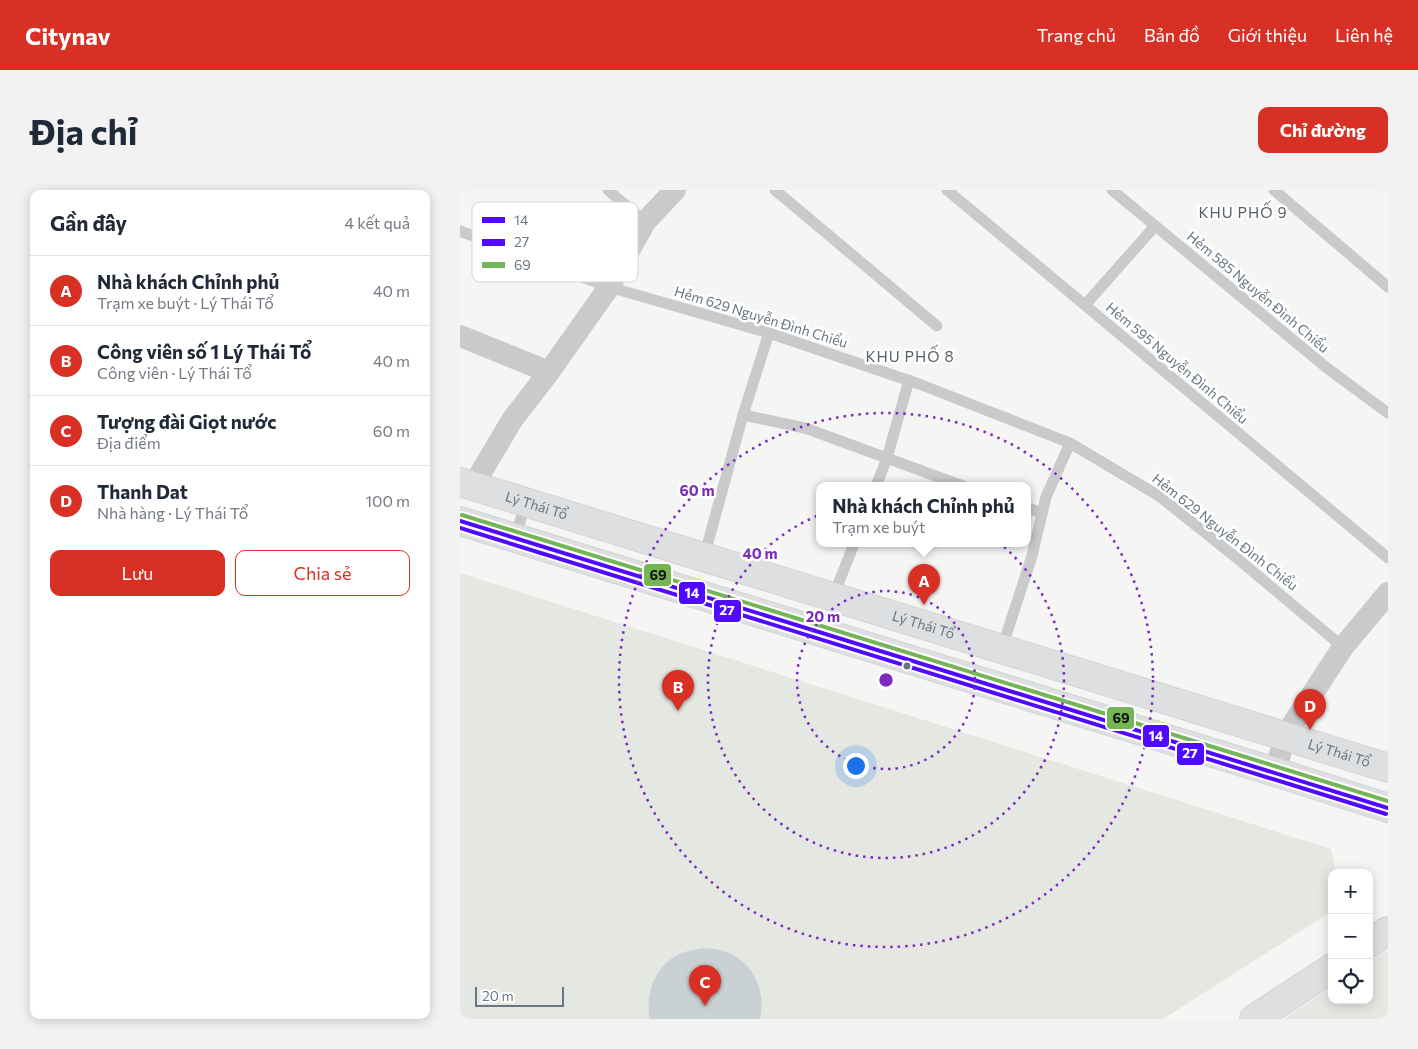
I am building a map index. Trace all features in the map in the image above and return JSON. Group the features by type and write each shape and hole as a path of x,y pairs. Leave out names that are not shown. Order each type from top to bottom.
{"main road":[{"name":"Lý Thái Tổ","path":"466,484 1388,768"},
{"path":"460,521 1388,808"},
{"path":"1373,941 1388,931"},
{"path":"1254,1019 1328,971"}],"street":[{"path":"638,235 645,222 675,190"},
{"path":"466,484 549,372 612,282"},
{"path":"460,336 549,372"},
{"path":"1275,772 1285,736 1343,647 1388,593"}],"lane":[{"path":"608,190 622,202"},
{"path":"775,190 937,326"},
{"name":"Hẻm 595 Nguyễn Ðình Chiểu","path":"948,190 1388,558"},
{"name":"Hẻm 585 Nguyễn Ðình Chiểu","path":"1112,190 1327,368 1388,413"},
{"path":"1274,190 1388,287"},
{"path":"638,216 645,222"},
{"path":"1085,305 1155,226"},
{"name":"Hẻm 629 Nguyễn Ðình Chiểu","path":"460,231 472,236"},
{"name":"Hẻm 629 Nguyễn Ðình Chiểu","path":"596,282 769,333 909,380 1070,443 1159,496 1343,647"},
{"path":"704,557 743,415 769,333"},
{"path":"878,482 888,458 909,380"},
{"path":"743,415 805,428 952,482"},
{"path":"1002,648 1032,556 1046,497 1070,443"},
{"path":"515,538 526,502"},
{"path":"1031,509 1042,513"},
{"path":"833,596 853,547"}],"shaded area":[{"path":"460,573 1331,849 1335,869 1328,869 1328,914 1163,1019 460,1019"},
{"path":"705,948 727,952 746,964 755,978 761,994 760,1019 650,1019 650,994 659,971 679,954"},
{"path":"1385,951 1388,952 1388,1019 1284,1019 1328,990 1328,1004 1373,1004 1373,959"}],"transit line":[{"name":"69","path":"462,515 1388,801"},
{"name":"14","path":"460,521 1388,808"},
{"name":"27","path":"460,528 1386,814"}],"place":[{"name":"Nhà khách Chỉnh phủ","path":"924,605"},
{"name":"Công viên số 1 Lý Thái Tổ","path":"678,711"},
{"name":"Thanh Dat","path":"1310,730"},
{"name":"Tượng đài Giọt nước","path":"705,1006"}],"district":[{"name":"KHU PHỐ 9","path":"1243,213"},
{"name":"KHU PHỐ 8","path":"910,357"}]}
